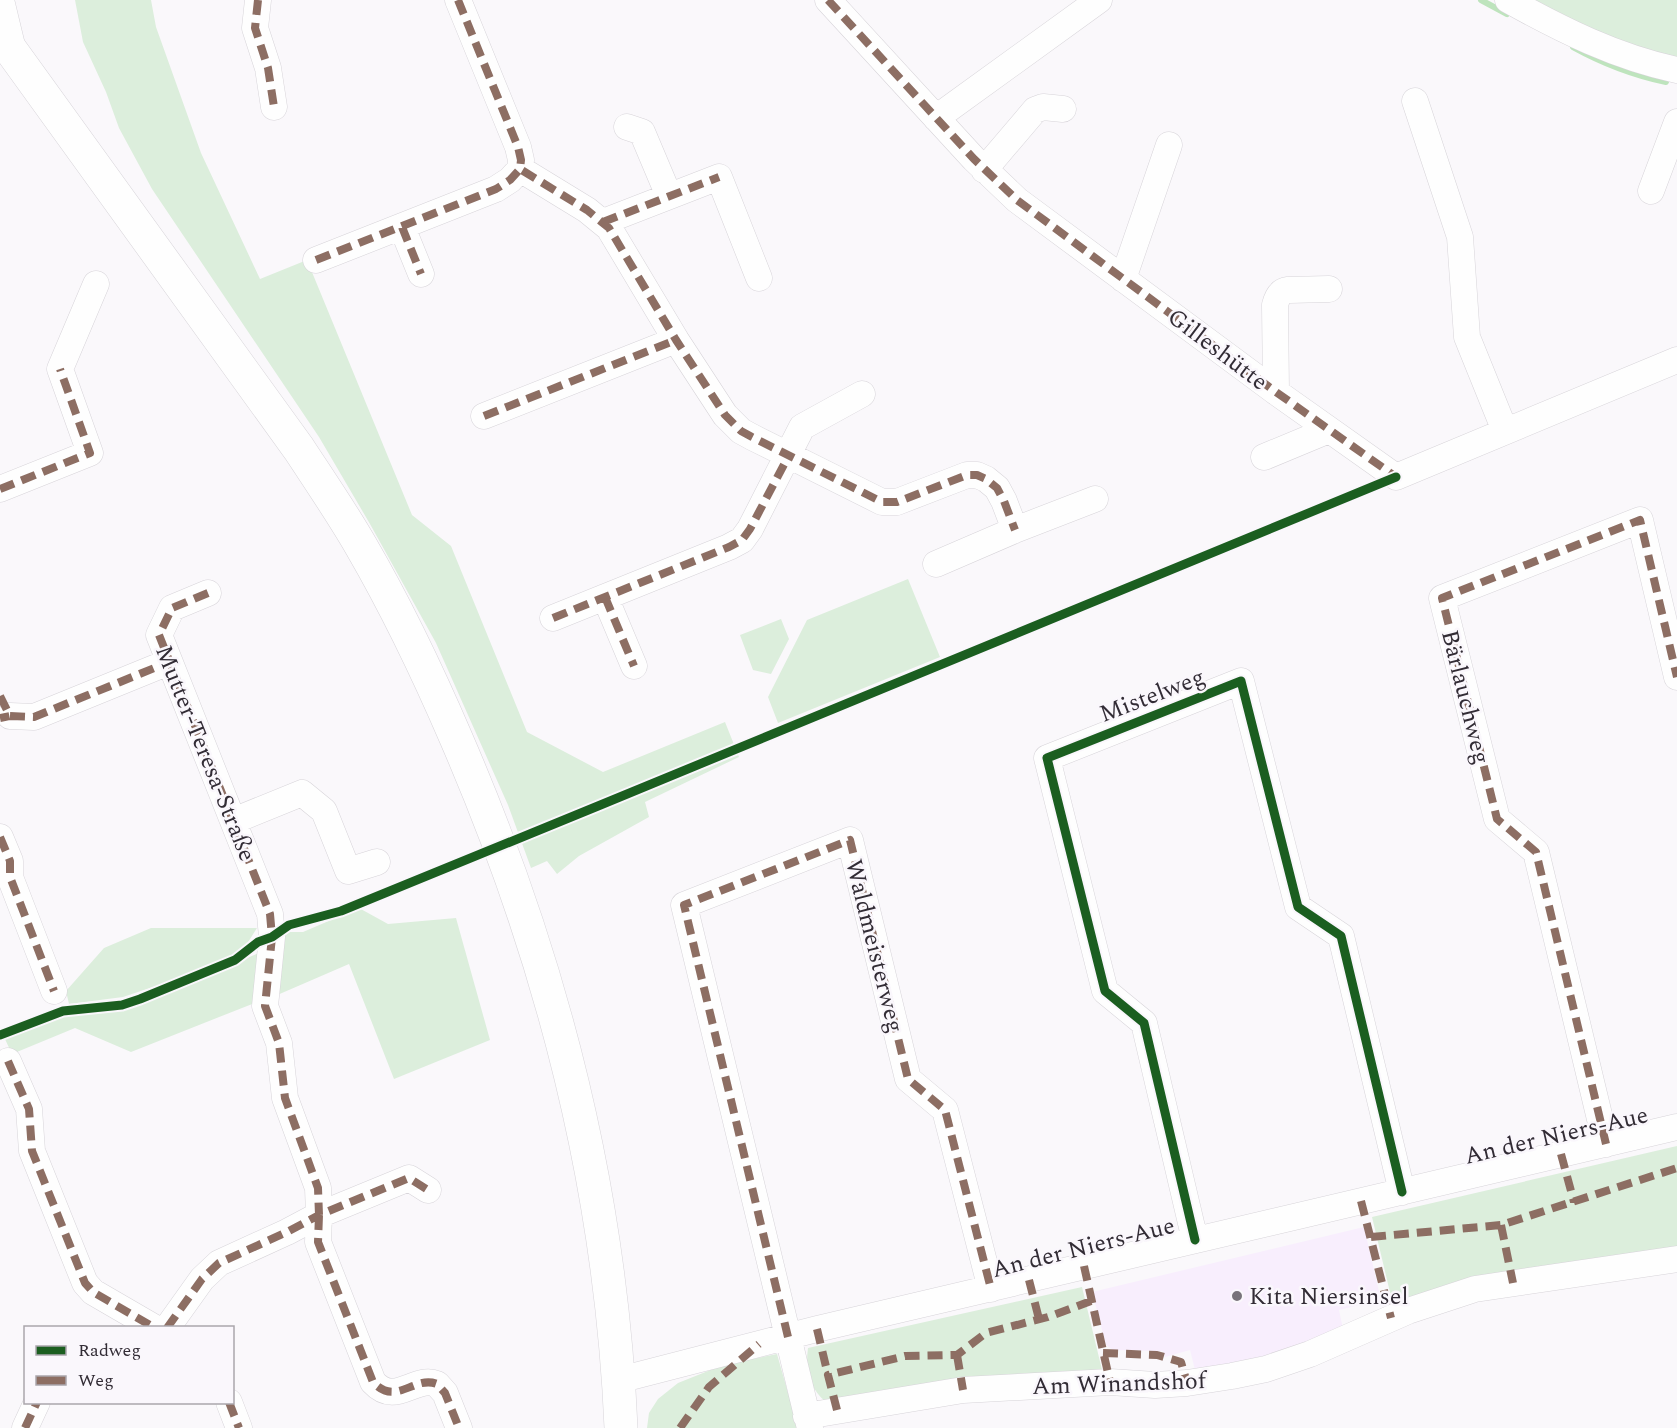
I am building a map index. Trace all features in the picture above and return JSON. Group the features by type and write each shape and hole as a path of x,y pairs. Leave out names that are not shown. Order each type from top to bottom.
{"main road":[{"path":"7,45 257,390 335,503 378,576 442,706 495,832 520,899 557,1026 578,1109 606,1255 619,1380 621,1428"}],"street":[{"path":"2,0 7,45"},
{"path":"258,0 255,28 258,44 268,68 274,107"},
{"path":"316,260 496,189 510,180 520,169 521,160 518,147 458,0"},
{"name":"Gilleshütte","path":"829,0 984,170 1028,209 1276,392 1396,477 1677,360"},
{"path":"936,118 1064,11 1099,0"},
{"path":"1508,0 1600,47 1638,61 1677,70"},
{"path":"1415,101 1460,237 1467,337 1505,430"},
{"path":"984,170 1035,110 1063,109"},
{"path":"1651,191 1677,122"},
{"path":"627,127 642,132 669,196"},
{"path":"1123,279 1169,145"},
{"path":"520,169 603,222 614,236 676,340 732,424 741,431 882,502 897,502 967,475 982,476 992,483 1000,494 1015,530"},
{"path":"603,222 719,177 759,278"},
{"path":"402,227 421,274"},
{"path":"0,489 90,453 60,369 96,284"},
{"path":"1276,392 1276,299 1282,292 1288,290 1329,289"},
{"path":"484,416 676,340"},
{"path":"553,618 742,540 750,529 802,427 862,394"},
{"path":"1264,457 1329,430"},
{"path":"936,564 1095,499"},
{"name":"Bärlauchweg","path":"1606,1144 1536,852 1497,819 1442,598 1640,520 1677,677"},
{"name":"Mutter-Teresa-Straße","path":"208,593 172,608 159,635 272,922 265,1006 279,1043 285,1098 318,1188 318,1242 373,1382 380,1389 390,1392 402,1391 425,1383 437,1384 445,1394 459,1428"},
{"path":"605,597 634,666"},
{"path":"3,710 34,717 169,662"},
{"name":"Mistelweg","path":"1195,1240 1144,1023 1105,991 1047,758 1241,681 1298,907 1341,936 1402,1192"},
{"path":"233,821 302,793 324,811 348,871 377,862"},
{"path":"0,837 10,861 5,879 54,992"},
{"name":"Waldmeisterweg","path":"788,1337 684,905 850,840 908,1079 945,1110 991,1289"},
{"path":"8,1061 29,1109 32,1151 86,1283 93,1292 168,1326 202,1279 219,1263 319,1215 409,1178 428,1190"},
{"name":"An der Niers-Aue","path":"619,1380 788,1337 1677,1127"},
{"name":"Am Winandshof","path":"788,1337 808,1422 963,1390 1110,1382 1155,1385 1232,1377 1303,1357 1408,1311 1475,1289 1677,1259"},
{"path":"25,1428 36,1404"},
{"path":"230,1404 239,1428"}],"shaded area":[{"name":"Kita Niersinsel","path":"1364,1227 1381,1300 1339,1310 1343,1329 1256,1361 1195,1370 1190,1350 1165,1357 1163,1351 1113,1350 1106,1345 1092,1292"}],"green space":[{"path":"75,0 151,0 156,27 201,153 260,279 307,260 412,515 451,546 527,732 603,772 725,722 739,757 645,802 649,817 579,856 557,874 547,861 531,868 508,805 436,643 370,524 319,437 152,189 119,128 106,92 83,42"},
{"path":"1511,0 1677,0 1677,65"},
{"path":"908,579 940,657 778,723 768,697 807,620"},
{"path":"781,619 789,639 771,674 753,670 740,635"},
{"path":"359,908 388,924 456,918 490,1040 394,1079 349,964 275,996 284,932 303,932"},
{"path":"151,928 257,928 242,952 221,964 123,997 69,1004 66,991 104,948"},
{"path":"264,951 257,1002 131,1052 75,1028 12,1054 4,1037 64,1015 125,1007"},
{"path":"1677,1146 1677,1250 1394,1309 1372,1217"},
{"path":"1082,1287 1103,1374 826,1402 812,1384 807,1363 808,1348"},
{"path":"777,1354 798,1428 647,1428 649,1413 658,1399 678,1383 723,1365"}],"waterway":[{"path":"1481,0 1507,14"},
{"path":"1573,47 1618,68 1666,82"}],"marked path":[{"path":"258,0 255,28 268,68 274,107"},
{"path":"458,0 518,147 521,160 520,169 587,210 609,228 676,340 725,415 741,431 882,502 897,502 967,475 977,475 997,488 1015,530"},
{"path":"828,0 974,159 1017,200 1276,392 1396,477"},
{"path":"316,260 496,189 510,180 520,169"},
{"path":"603,222 719,177"},
{"path":"402,227 421,274"},
{"path":"484,416 676,340"},
{"path":"0,489 90,453 60,369"},
{"path":"553,618 742,540 789,455"},
{"path":"1606,1144 1536,852 1497,819 1442,598 1640,520 1677,677"},
{"path":"208,593 172,608 159,635 270,914 272,937 265,1006 279,1043 285,1098 318,1188 319,1215 409,1178 428,1190"},
{"path":"605,597 634,666"},
{"path":"10,716 34,717 169,662"},
{"path":"0,696 10,716 0,718"},
{"path":"0,837 10,861 10,877 54,991"},
{"path":"788,1337 684,905 850,840 908,1079 945,1110 991,1289"},
{"path":"8,1061 29,1109 32,1151 85,1283 93,1292 152,1326"},
{"path":"1561,1154 1574,1202"},
{"path":"1371,1237 1501,1225 1677,1168"},
{"path":"1361,1201 1391,1318"},
{"path":"319,1215 318,1242 373,1382 389,1392 421,1383 437,1384 445,1393 459,1428"},
{"path":"168,1326 202,1279 219,1263 319,1215"},
{"path":"1501,1225 1513,1283"},
{"path":"1084,1266 1110,1382"},
{"path":"1029,1280 1039,1319"},
{"path":"837,1410 828,1375 905,1356 957,1355 986,1333 1048,1317 1091,1301"},
{"path":"817,1329 828,1375"},
{"path":"680,1428 709,1387 759,1344"},
{"path":"1103,1353 1157,1355 1181,1362 1187,1383"},
{"path":"957,1355 963,1390"},
{"path":"25,1428 36,1404"},
{"path":"230,1404 239,1428"}],"cycle path":[{"path":"0,1035 63,1011 122,1005 140,999 235,960 258,942 272,937 289,925 341,911 1396,477"},
{"path":"1195,1240 1144,1023 1105,991 1047,758 1241,681 1298,907 1341,936 1402,1192"}],"place":[{"name":"Kita Niersinsel","path":"1237,1296"}]}
